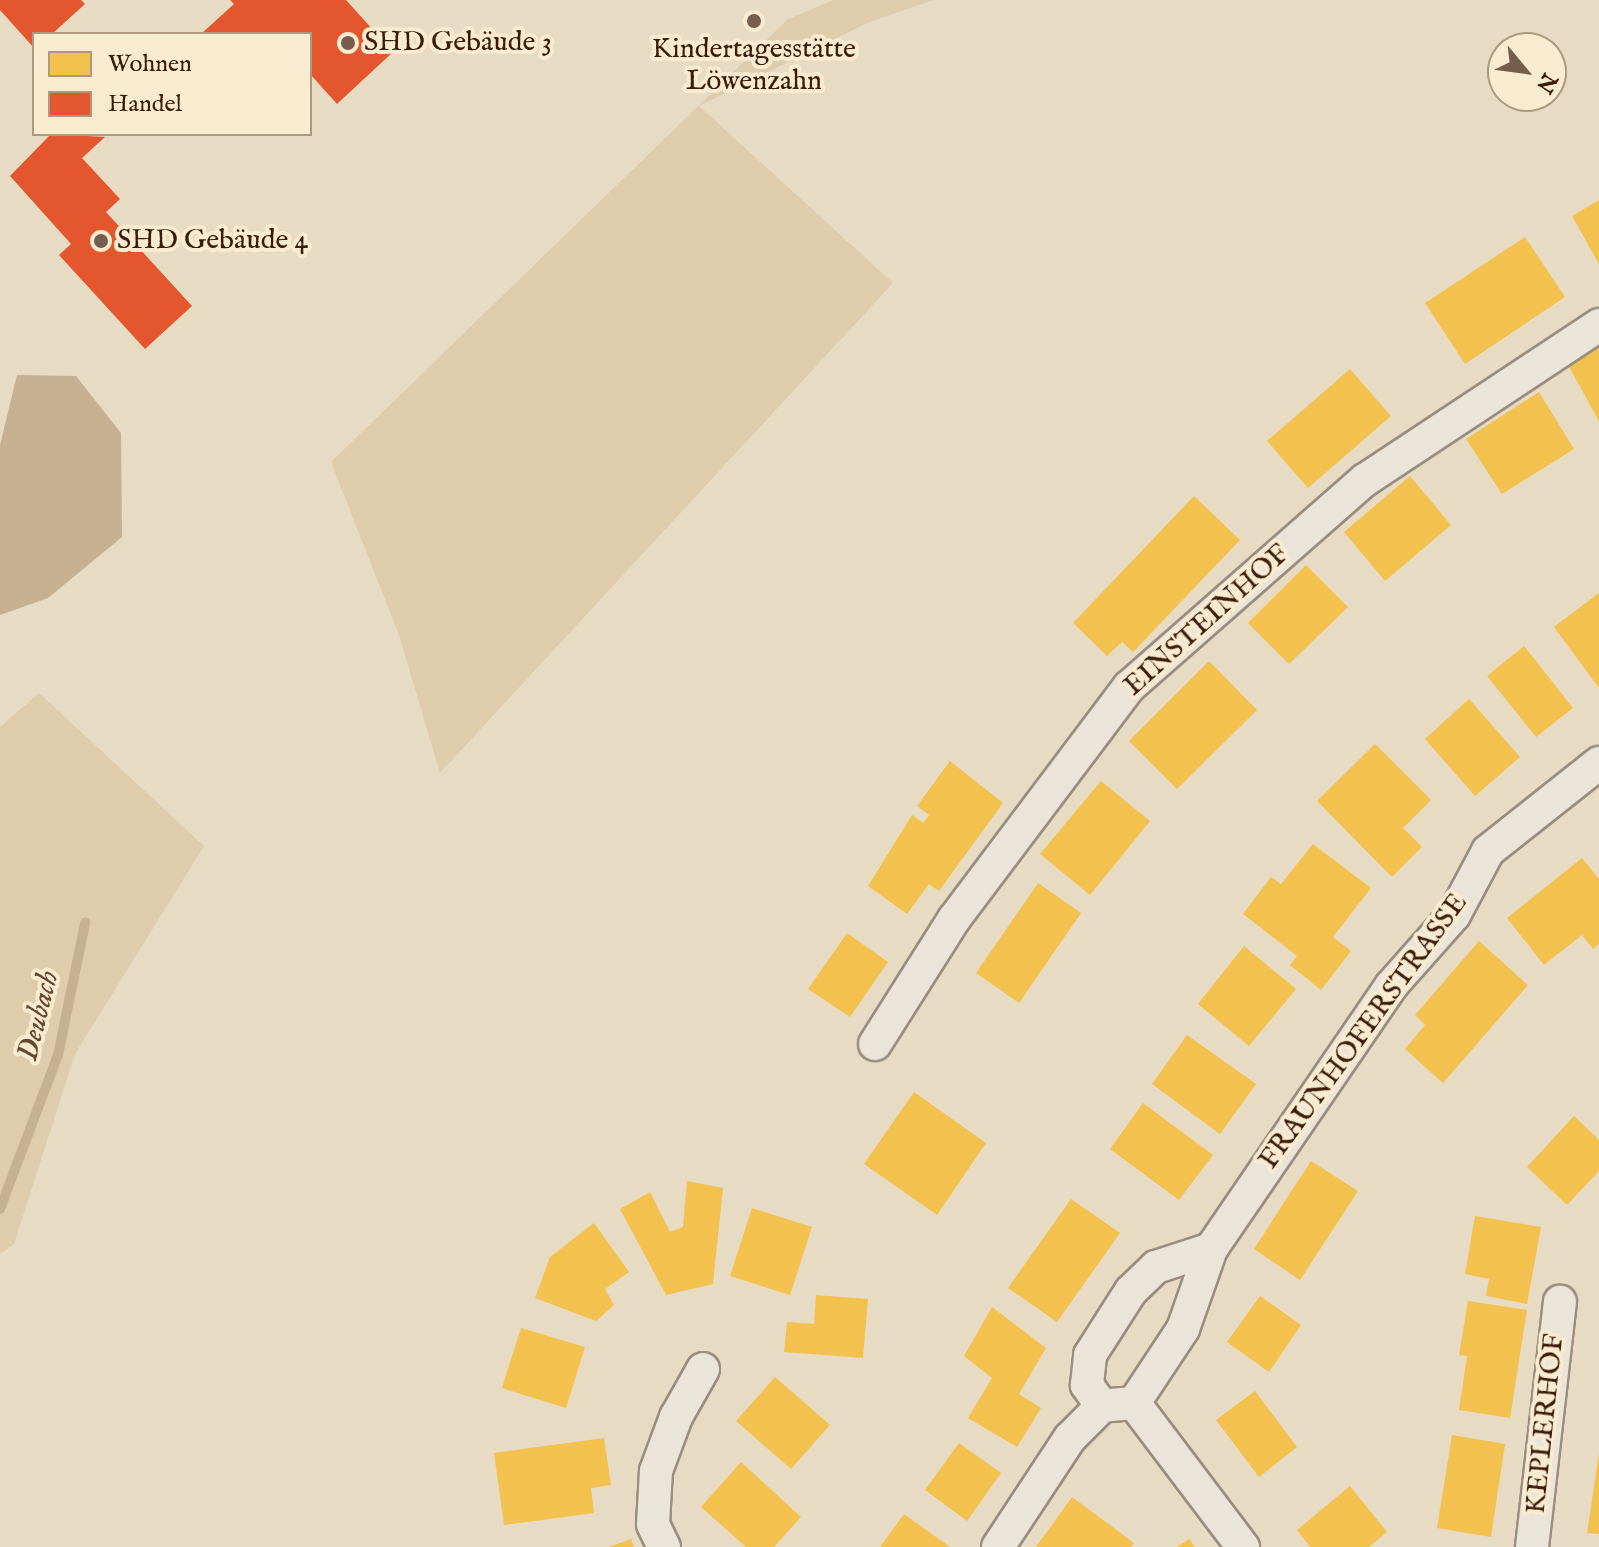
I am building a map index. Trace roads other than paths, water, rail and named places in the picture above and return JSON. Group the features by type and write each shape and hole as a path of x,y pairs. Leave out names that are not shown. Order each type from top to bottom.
{"street":[{"name":"EINSTEINHOF","path":"875,1044 954,919 1129,687 1365,480 1599,325"},
{"name":"FRAUNHOFERSTRASSE","path":"1134,1403 1183,1329 1211,1249 1391,986 1454,915 1488,851 1599,763"},
{"path":"1102,1406 1087,1385 1090,1355 1110,1320 1156,1267 1211,1249"},
{"name":"KEPLERHOF","path":"1532,1547 1560,1302"},
{"path":"664,1547 653,1524 656,1471 676,1417 703,1369"},
{"path":"998,1547 1070,1438 1102,1406 1134,1403 1243,1547"}],"waterway":[{"name":"Deubach","path":"0,1209 58,1055 85,923"}],"place":[{"name":"Kindertagesstätte Löwenzahn","path":"754,21"},
{"name":"SHD Gebäude 3","path":"348,43"},
{"name":"SHD Gebäude 4","path":"101,241"}]}
